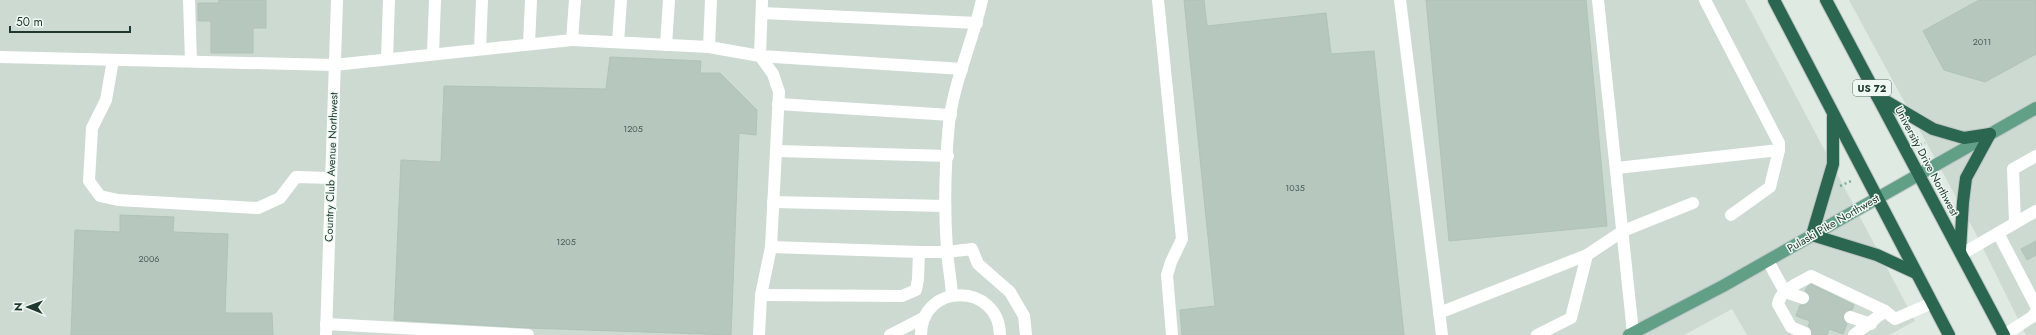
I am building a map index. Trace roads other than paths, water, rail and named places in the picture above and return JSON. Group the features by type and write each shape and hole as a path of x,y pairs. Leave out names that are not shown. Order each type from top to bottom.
{"highway":[{"path":"1774,0 1876,198 1949,335"},
{"name":"University Drive Northwest","path":"1826,0 2004,335"},
{"path":"1877,96 1933,129 1964,138 1990,134"},
{"path":"1833,114 1833,164 1812,235 1877,255 1916,273"},
{"path":"1961,252 1963,202 1966,178 1990,134"}],"main road":[{"name":"Pulaski Pike Northwest","path":"1631,334 1768,261 2036,108"}],"street":[{"path":"190,0 190,61"},
{"name":"Country Club Avenue Northwest","path":"326,330 337,0"},
{"path":"387,59 389,0"},
{"path":"433,54 435,0"},
{"path":"480,49 482,0"},
{"path":"529,44 531,0"},
{"path":"572,40 575,0"},
{"path":"618,42 621,0"},
{"path":"666,45 669,0"},
{"path":"709,47 711,0"},
{"path":"759,335 761,295 771,247 779,92 773,74 760,56 762,0"},
{"path":"952,295 947,252 945,206 951,115 962,69 977,23 982,0"},
{"path":"1158,0 1182,239 1171,262 1167,275 1172,335"},
{"path":"1400,0 1442,335"},
{"path":"1598,0 1623,231 1631,334"},
{"path":"1705,0 1779,143 1779,150 1770,187 1731,215"},
{"path":"762,13 977,23"},
{"path":"0,56 334,65 572,40 709,47 760,56 962,69"},
{"path":"113,60 106,100 92,128 89,181 100,196 118,200 258,208 280,198 296,178 331,178"},
{"path":"778,104 951,115"},
{"path":"1616,168 1779,150"},
{"path":"777,151 948,156"},
{"path":"2014,223 2013,169 2031,162 2036,156"},
{"path":"773,202 945,206"},
{"path":"1439,313 1587,255 1623,231 1693,202"},
{"path":"1961,252 2035,213"},
{"path":"1998,233 2036,306"},
{"path":"771,247 919,252 947,252 972,249 978,264 1010,292 1024,316 1026,335"},
{"path":"761,295 902,296 916,290 919,252"},
{"path":"1537,335 1571,318 1587,255"},
{"path":"1768,261 1785,292 1803,298"},
{"path":"1805,333 1791,327 1778,304 1779,298 1785,292 1811,276 1886,311 1895,319 1932,303"},
{"path":"890,335 925,317 936,303 952,295 965,295 977,298 988,305 996,315 1000,327 1000,335"},
{"path":"1854,335 1871,324 1886,311"},
{"path":"2004,335 2032,317 2036,312"},
{"path":"921,335 925,317"},
{"path":"1850,317 1871,324"},
{"path":"326,330 528,335"}],"tunnel":[{"path":"1803,298 1850,317"}]}
